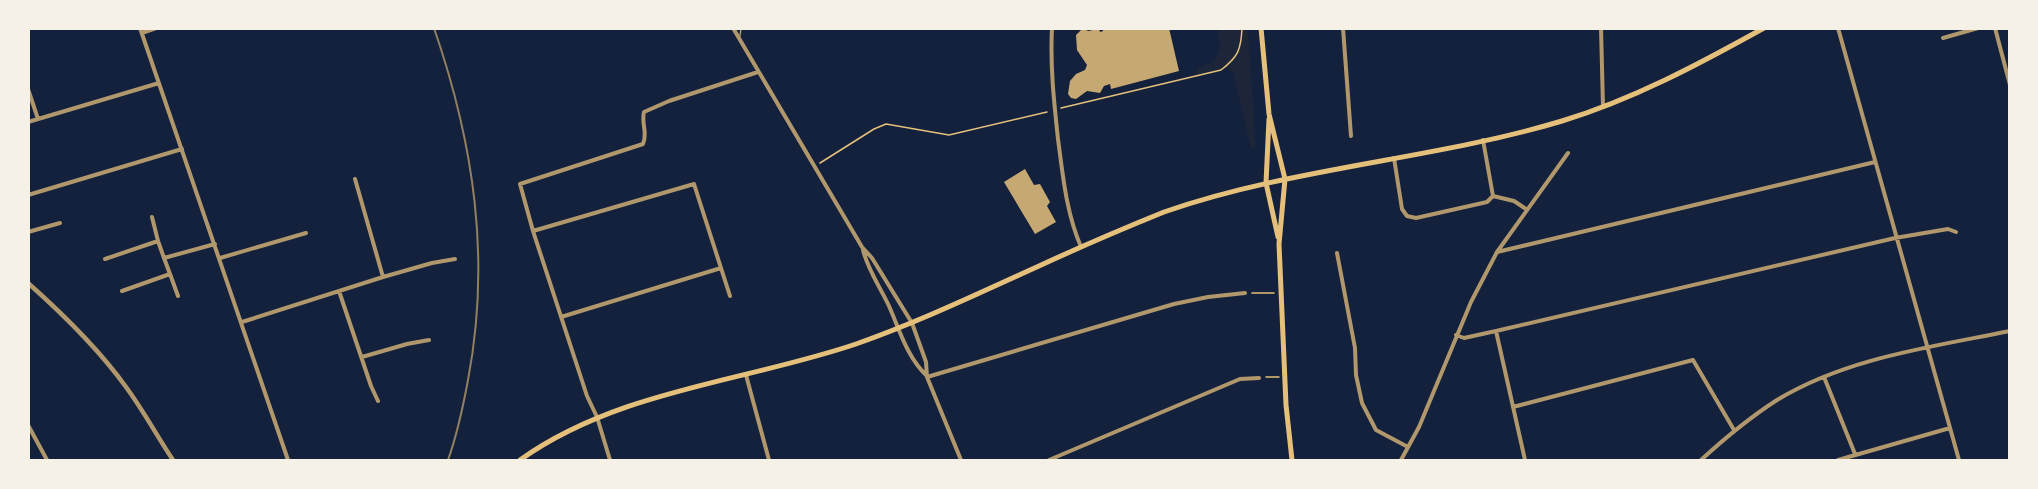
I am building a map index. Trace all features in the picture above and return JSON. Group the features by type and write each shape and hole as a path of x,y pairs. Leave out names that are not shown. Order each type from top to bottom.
{"main road":[{"path":"1261,28 1269,114 1266,183 1279,244"},
{"path":"520,460 559,435 597,417 642,402 818,357 927,318 1081,247 1174,208 1285,178 1483,140 1562,121 1603,107 1677,75 1764,28"},
{"path":"1269,114 1285,178 1279,244 1285,377 1292,460"}],"street":[{"path":"156,28 141,31 288,460"},
{"path":"733,28 862,247 877,266 912,323 926,362 927,377 961,460"},
{"path":"1052,28 1051,67 1066,200 1081,247"},
{"path":"1343,28 1351,136"},
{"path":"1601,28 1603,107"},
{"path":"1838,28 1959,460"},
{"path":"1943,38 1978,28"},
{"path":"1995,28 2010,85"},
{"path":"610,460 561,317 520,184 643,144 646,137 642,119 644,112 669,101 758,72"},
{"path":"28,122 159,83"},
{"path":"28,89 38,119"},
{"path":"1483,140 1493,196"},
{"path":"28,195 182,149"},
{"path":"1401,460 1419,427 1456,335 1497,252 1568,153"},
{"path":"1394,157 1402,209 1407,216 1416,218 1487,202 1493,196"},
{"path":"1497,252 1875,162"},
{"path":"355,179 383,277"},
{"path":"533,231 694,184 730,296"},
{"path":"1493,196 1514,201 1526,209"},
{"path":"152,217 158,241 178,296"},
{"path":"28,232 60,223"},
{"path":"1456,335 1464,338 1496,331 1895,238 1948,229 1956,232"},
{"path":"220,258 306,233"},
{"path":"105,260 158,241"},
{"path":"164,258 215,244"},
{"path":"862,247 866,261 916,366 927,377"},
{"path":"1337,253 1355,348 1356,375 1362,403 1376,430 1408,447"},
{"path":"242,322 383,277 455,259"},
{"path":"561,317 721,268"},
{"path":"122,291 170,274"},
{"path":"28,283 87,339 115,372 173,460"},
{"path":"339,291 378,401"},
{"path":"927,377 1174,304 1245,293"},
{"path":"1496,331 1525,460"},
{"path":"1701,460 1734,430 1778,400 1824,376 1868,361 2010,331"},
{"path":"362,357 429,340"},
{"path":"1513,407 1693,360 1734,430"},
{"path":"746,375 769,460"},
{"path":"1824,376 1855,454"},
{"path":"1048,460 1240,379 1259,378"},
{"path":"28,425 47,460"},
{"path":"1838,460 1950,428"}],"lane":[{"path":"739,39 741,28"}],"path":[{"path":"814,166 886,124 949,135 1221,70 1238,54 1242,28"},
{"path":"1245,293 1281,292"},
{"path":"1259,378 1285,377"}],"shaded area":[{"path":"1218,29 1248,29 1256,149 1251,148 1233,73 1228,68 1195,75 1198,67 1214,62 1220,48"}],"building":[{"path":"1099,28 1100,32 1103,28 1169,28 1179,71 1111,89 1110,84 1104,86 1100,93 1087,91 1076,99 1071,98 1068,94 1070,81 1076,74 1085,70 1087,65 1077,50 1076,35 1082,29 1089,31"},
{"path":"1025,169 1034,185 1040,184 1050,202 1047,206 1056,222 1035,234 1004,182"}],"railway":[{"path":"434,28 448,71 468,158 475,202 478,246 475,335 462,411 448,460"}]}
